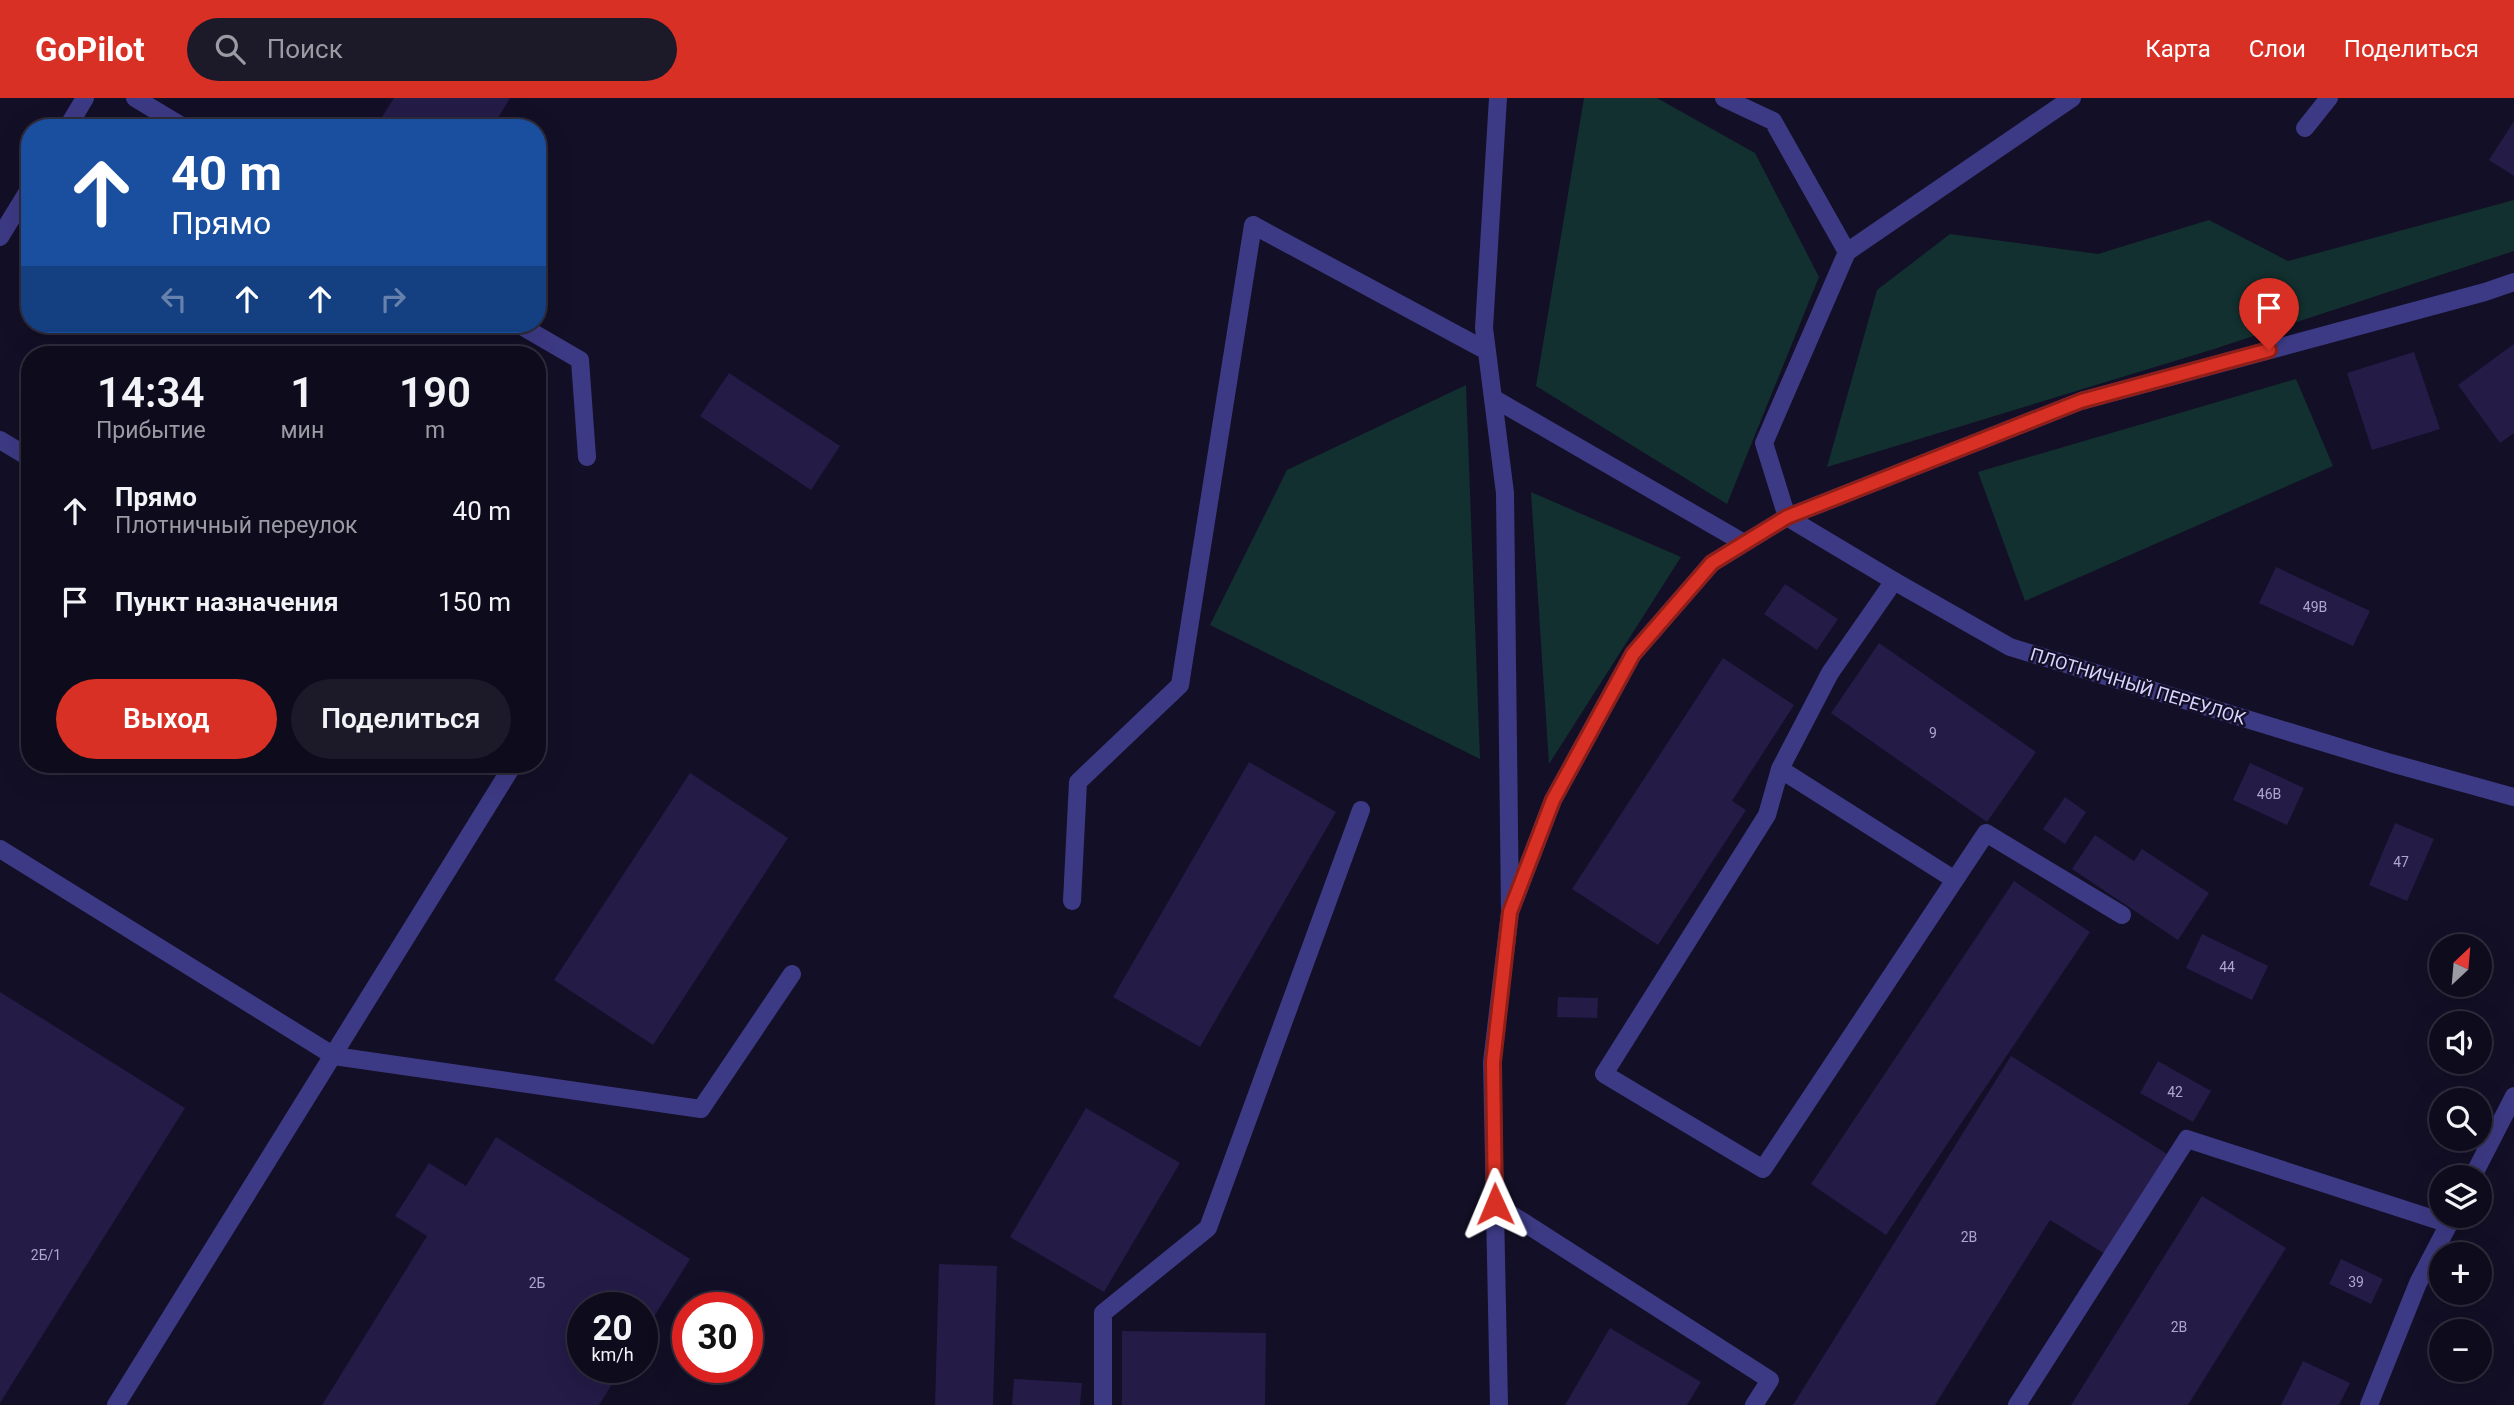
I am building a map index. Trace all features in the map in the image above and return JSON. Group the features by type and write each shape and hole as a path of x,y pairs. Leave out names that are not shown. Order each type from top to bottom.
{"street":[{"path":"72,119 85,98"},
{"path":"135,98 170,119"},
{"path":"1498,98 1484,328 1505,493 1510,912 1493,1062 1499,1405"},
{"path":"1724,98 1773,121 1847,252"},
{"path":"1787,517 1764,443 1847,252 2071,98"},
{"path":"2305,128 2329,98"},
{"path":"0,237 21,203"},
{"path":"1072,901 1078,782 1180,685 1252,225 1487,351"},
{"path":"1510,912 1553,800 1633,654 1712,563 1787,517 2081,401 2514,282"},
{"path":"534,333 580,360 587,457"},
{"path":"1493,398 1744,543"},
{"path":"0,440 21,453"},
{"name":"ПЛОТНИЧНЫЙ ПЕРЕУЛОК","path":"1787,517 2010,647 2391,763 2514,797"},
{"path":"1894,581 1830,673 1780,769 1767,815 1604,1074 1763,1169 1986,833 2122,915"},
{"path":"1780,769 1955,880"},
{"path":"116,1405 508,773"},
{"path":"1103,1405 1103,1313 1208,1228 1361,810"},
{"path":"0,849 334,1056 701,1110 792,974"},
{"path":"2480,1165 2514,1096"},
{"path":"2017,1405 2188,1139 2429,1213"},
{"path":"1495,1204 1770,1380 1755,1405"},
{"path":"2369,1405 2418,1283 2447,1228"}],"green space":[{"path":"1584,98 1657,98 1755,153 1819,277 1727,504 1536,386"},
{"path":"2514,200 2514,251 2214,349 1827,467 1877,290 1950,234 2098,254 2209,220 2288,261"},
{"path":"2296,379 2333,466 2025,601 1978,472"},
{"path":"1466,385 1480,759 1210,625 1287,470"},
{"path":"1531,492 1681,557 1549,764"}],"building":[{"path":"394,98 510,98 497,119 381,119"},
{"path":"2514,121 2514,176 2489,160"},
{"path":"2514,344 2514,433 2500,443 2458,385"},
{"path":"2414,352 2440,429 2372,450 2347,373"},
{"path":"729,373 840,446 811,490 700,416"},
{"path":"2276,567 2370,611 2353,646 2259,603"},
{"path":"1785,584 1838,619 1817,650 1764,614"},
{"path":"1879,643 2036,752 1987,822 1831,713"},
{"path":"1723,658 1794,705 1732,801 1746,810 1658,945 1572,889"},
{"path":"1249,762 1336,812 1200,1047 1113,997"},
{"path":"2250,763 2304,788 2287,825 2233,800"},
{"path":"690,773 788,838 653,1045 554,980"},
{"path":"2065,797 2086,812 2065,844 2043,829"},
{"path":"2395,823 2434,839 2407,901 2369,885"},
{"path":"2095,835 2134,861 2142,849 2209,893 2178,940 2072,869"},
{"path":"2014,881 2090,932 1886,1235 1811,1184"},
{"path":"2202,934 2268,966 2252,1000 2186,968"},
{"path":"0,992 185,1108 0,1403"},
{"path":"1558,997 1598,998 1597,1018 1557,1017"},
{"path":"2011,1056 2167,1154 2105,1254 2050,1220 1935,1405 1793,1405"},
{"path":"2158,1061 2211,1091 2193,1122 2140,1093"},
{"path":"1086,1108 1180,1163 1104,1292 1010,1237"},
{"path":"496,1137 690,1259 658,1310 658,1292 567,1292 567,1383 613,1383 599,1405 322,1405 427,1236 395,1216 429,1163 466,1186"},
{"path":"2202,1196 2286,1248 2188,1405 2071,1405"},
{"path":"2341,1259 2383,1279 2371,1304 2329,1284"},
{"path":"939,1264 997,1266 993,1405 935,1405"},
{"path":"1610,1328 1701,1382 1687,1405 1565,1405"},
{"path":"1122,1331 1266,1333 1265,1405 1122,1405"},
{"path":"2303,1361 2350,1383 2339,1405 2281,1405"},
{"path":"1014,1379 1082,1383 1080,1405 1012,1405"}],"route":[{"path":"1495,1204 1493,1062 1510,912 1553,800 1633,654 1712,563 1787,517 2081,401 2269,350"}]}
